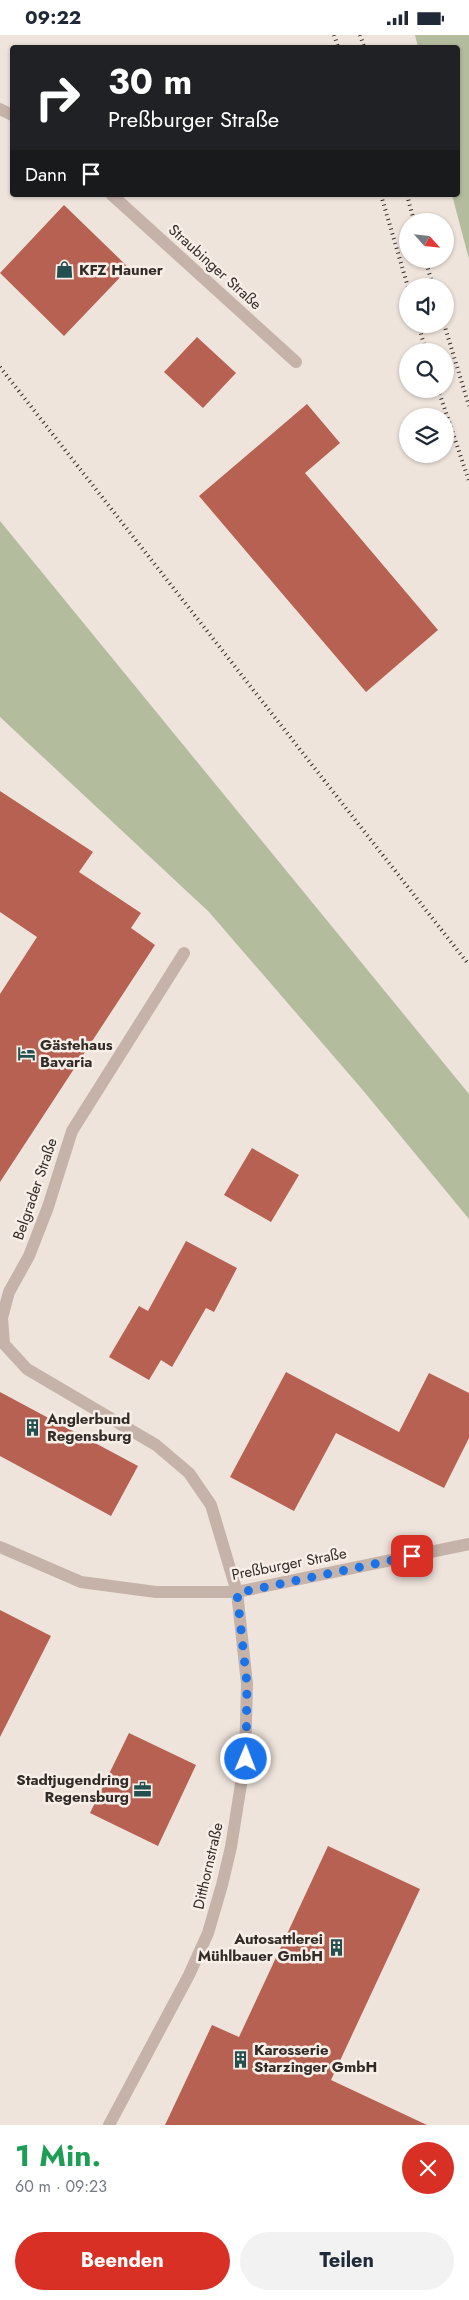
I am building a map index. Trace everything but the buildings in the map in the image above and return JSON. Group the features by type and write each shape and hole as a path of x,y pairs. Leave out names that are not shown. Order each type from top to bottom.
{"street":[{"name":"Straubinger Straße","path":"114,197 296,362"},
{"name":"Belgrader Straße","path":"184,953 72,1131 48,1207 29,1256 9,1292 2,1318 4,1344 26,1369 156,1445 189,1473 211,1505 237,1593"},
{"name":"Preßburger Straße","path":"0,1547 81,1581 156,1592 237,1593 469,1544"},
{"name":"Ditthornstraße","path":"109,2125 189,1975 208,1933 222,1885 231,1847 246,1759 247,1684 237,1593"}],"green space":[{"path":"415,35 469,35 469,259 453,197 460,197 460,45 418,45"},
{"path":"0,521 469,1094 469,1219 361,1088 209,912 0,717"}],"railway":[{"path":"334,35 337,45"},
{"path":"360,35 363,45"},
{"path":"382,197 405,278"},
{"path":"408,197 412,213"},
{"path":"428,268 431,278"},
{"path":"421,333 424,343"},
{"path":"447,333 469,406"},
{"path":"0,367 469,965"},
{"path":"441,398 469,481"}],"place":[{"name":"KFZ Hauner","path":"65,270"},
{"name":"Gästehaus Bavaria","path":"26,1054"},
{"name":"Anglerbund Regensburg","path":"33,1428"},
{"name":"Stadtjugendring Regensburg","path":"143,1789"},
{"name":"Autosattlerei Mühlbauer GmbH","path":"337,1948"},
{"name":"Karosserie Starzinger GmbH","path":"240,2059"}],"route":[{"path":"246,1759 247,1684 237,1593 412,1556"}]}
